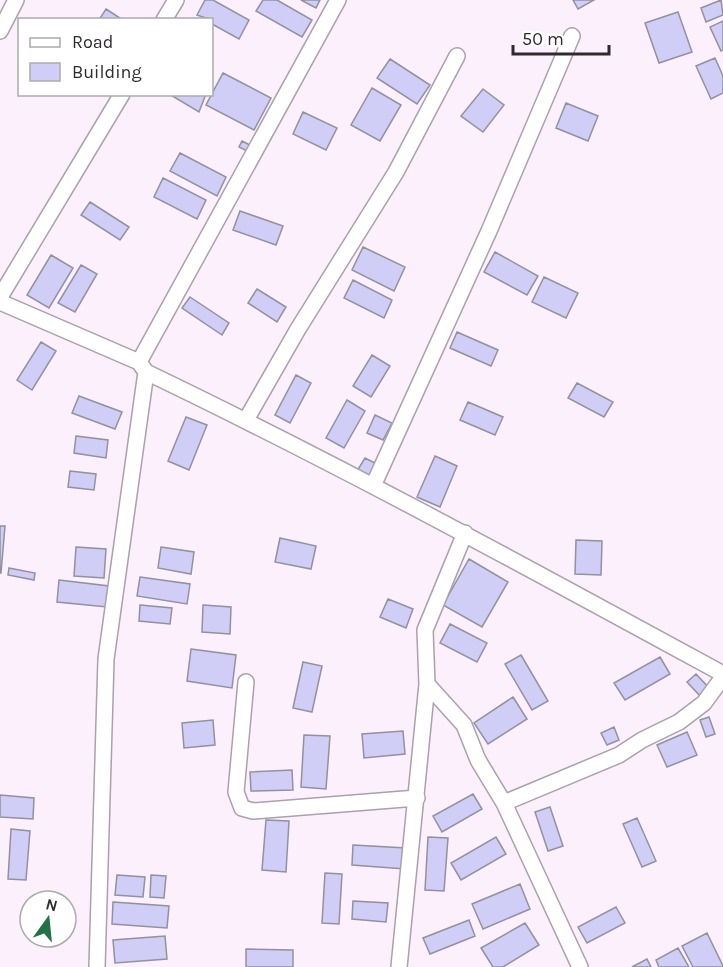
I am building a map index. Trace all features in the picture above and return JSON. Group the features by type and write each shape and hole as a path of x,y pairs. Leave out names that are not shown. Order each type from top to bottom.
{"street":[{"path":"0,31 16,0"},
{"path":"165,18 176,0"},
{"path":"97,967 106,659 142,367 338,0"},
{"path":"373,486 484,242 572,36"},
{"path":"246,420 298,329 396,172 457,57"},
{"path":"0,297 121,96"},
{"path":"0,302 142,367 465,533 723,676 704,703 679,722 642,740 619,755 504,803"},
{"path":"399,967 427,684 425,630 465,533"},
{"path":"246,682 236,792 242,808 253,811 417,798"},
{"path":"427,684 464,725 478,760 504,803 580,967"}],"building":[{"path":"205,0 213,0 249,20 239,39 213,25 213,18 197,15"},
{"path":"263,0 277,0 312,20 302,37 256,11"},
{"path":"301,0 320,0 316,8"},
{"path":"573,0 594,0 578,9"},
{"path":"721,0 723,15 706,22 701,8"},
{"path":"106,9 120,18 100,18"},
{"path":"678,12 692,52 659,63 645,23"},
{"path":"723,21 723,50 721,51 710,27"},
{"path":"715,58 723,76 723,93 711,99 696,66"},
{"path":"390,59 430,85 417,104 377,78"},
{"path":"223,73 271,98 254,130 206,105 213,96"},
{"path":"372,88 401,105 380,141 351,125"},
{"path":"483,89 504,105 483,132 461,116"},
{"path":"172,96 205,96 199,112"},
{"path":"566,103 598,116 588,141 556,128"},
{"path":"303,112 337,128 326,150 293,134"},
{"path":"242,141 252,146 249,152 239,147"},
{"path":"180,153 226,177 217,196 170,171"},
{"path":"163,178 206,200 197,219 154,197"},
{"path":"90,202 129,227 120,240 81,215"},
{"path":"240,211 283,226 276,245 233,230"},
{"path":"363,247 405,267 394,291 352,270"},
{"path":"495,252 538,276 527,295 484,272"},
{"path":"51,255 73,268 49,308 27,295"},
{"path":"81,265 97,274 75,312 58,303"},
{"path":"544,277 578,293 566,318 532,302"},
{"path":"353,280 392,300 384,318 344,298"},
{"path":"257,289 286,307 277,322 248,303"},
{"path":"190,297 229,323 222,335 182,308"},
{"path":"457,332 498,350 491,366 450,348"},
{"path":"41,342 56,351 32,390 17,380"},
{"path":"372,355 390,366 371,397 353,386"},
{"path":"296,375 311,383 290,423 275,415"},
{"path":"577,383 613,402 604,417 568,398"},
{"path":"79,396 122,412 115,429 72,413"},
{"path":"347,400 365,411 344,448 326,438"},
{"path":"468,402 503,417 495,435 460,420"},
{"path":"375,415 392,423 383,440 367,433"},
{"path":"186,417 207,425 189,470 168,461"},
{"path":"76,436 108,440 106,458 74,453"},
{"path":"435,456 457,466 440,507 417,497"},
{"path":"365,458 377,464 370,478 357,471"},
{"path":"70,471 96,474 94,490 68,487"},
{"path":"0,526 5,526 1,573 0,573"},
{"path":"280,538 316,546 311,569 275,562"},
{"path":"576,540 602,541 601,575 575,574"},
{"path":"76,547 106,549 104,578 74,576"},
{"path":"161,547 194,552 191,574 158,568"},
{"path":"469,559 508,582 482,627 443,605"},
{"path":"9,568 35,573 34,580 8,575"},
{"path":"140,577 190,584 187,604 137,596"},
{"path":"59,580 109,586 107,607 57,602"},
{"path":"388,599 413,609 406,628 380,617"},
{"path":"140,605 172,608 170,624 139,621"},
{"path":"203,605 231,607 230,634 202,632"},
{"path":"450,624 487,643 477,662 440,643"},
{"path":"191,649 236,655 232,688 187,681"},
{"path":"521,655 548,701 532,710 505,664"},
{"path":"660,657 670,674 625,700 614,683"},
{"path":"303,662 322,666 312,712 293,708"},
{"path":"696,674 710,689 701,697 687,682"},
{"path":"513,697 527,719 488,744 474,723"},
{"path":"709,717 715,734 706,737 700,720"},
{"path":"213,720 215,745 184,748 182,723"},
{"path":"614,727 619,740 607,745 601,733"},
{"path":"403,731 405,754 364,758 362,734"},
{"path":"687,732 697,755 667,767 657,745"},
{"path":"304,735 330,736 326,789 301,787"},
{"path":"292,770 293,790 251,791 250,772"},
{"path":"473,794 482,809 442,832 433,816"},
{"path":"0,795 34,798 33,819 0,817"},
{"path":"550,807 563,846 548,851 535,812"},
{"path":"637,818 656,861 642,867 623,824"},
{"path":"266,820 289,821 286,872 262,870"},
{"path":"11,829 30,831 26,880 8,879"},
{"path":"428,837 448,838 444,891 425,890"},
{"path":"496,837 506,854 461,880 451,863"},
{"path":"353,845 406,848 405,869 352,865"},
{"path":"325,873 342,874 339,924 322,923"},
{"path":"117,875 145,877 143,897 115,895"},
{"path":"151,875 166,876 164,898 150,897"},
{"path":"520,884 530,909 483,929 472,904"},
{"path":"353,901 388,903 386,922 352,919"},
{"path":"113,902 169,906 167,928 112,924"},
{"path":"616,907 625,923 587,943 578,927"},
{"path":"469,920 475,936 430,954 423,938"},
{"path":"525,923 539,945 503,967 493,967 481,948"},
{"path":"707,933 723,967 693,967 682,946"},
{"path":"165,936 167,959 115,963 113,940"},
{"path":"678,948 689,967 659,967 656,960"},
{"path":"246,949 293,950 293,967 246,967"},
{"path":"647,959 651,967 632,967"}]}
